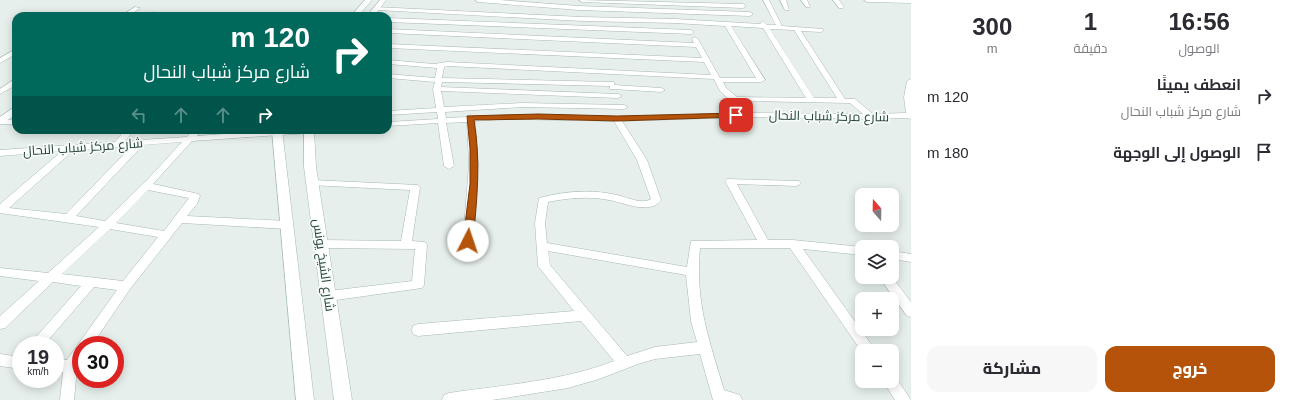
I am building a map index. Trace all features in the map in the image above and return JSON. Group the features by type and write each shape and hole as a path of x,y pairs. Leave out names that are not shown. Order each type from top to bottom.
{"street":[{"path":"358,12 368,0"},
{"path":"374,12 383,0"},
{"path":"478,0 579,8 750,14"},
{"path":"574,0 579,8 590,41 629,118"},
{"path":"582,0 742,3 750,14 766,26 811,100"},
{"path":"766,0 780,27"},
{"path":"783,0 787,9"},
{"path":"804,0 808,6"},
{"path":"836,0 841,7"},
{"path":"866,0 911,1"},
{"path":"660,1 675,21"},
{"path":"131,12 138,8"},
{"path":"377,8 582,19 686,21 821,30"},
{"path":"416,21 418,10"},
{"path":"392,20 585,29 691,32"},
{"path":"686,21 723,89 750,115"},
{"path":"392,62 434,66 441,64 604,70 761,80 727,24"},
{"path":"796,28 842,100"},
{"path":"392,31 698,45"},
{"path":"392,46 707,60"},
{"path":"0,61 12,54"},
{"path":"441,64 437,89 449,166"},
{"path":"392,76 438,80 612,85 661,90"},
{"path":"911,81 908,97 911,116"},
{"path":"0,92 12,84"},
{"path":"437,89 618,96"},
{"path":"735,99 852,100 871,117"},
{"path":"392,113 522,105 624,107"},
{"path":"0,121 12,113"},
{"name":"شارع مركز شباب النحال","path":"392,124 470,118 538,116 617,119 750,115 871,117 911,116"},
{"path":"468,241 474,184 474,143 470,118"},
{"path":"617,119 642,160 656,200 653,203 645,204 594,194 580,193 543,200 540,223 544,266 586,315 624,363"},
{"path":"0,121 12,122"},
{"path":"118,144 127,134"},
{"path":"0,324 108,225 194,134"},
{"name":"شارع مركز شباب النحال","path":"0,153 244,134"},
{"path":"277,134 305,400"},
{"name":"شارع الشيخ يونس","path":"309,134 312,183 322,244 343,400"},
{"path":"68,218 140,143"},
{"path":"0,210 71,148"},
{"path":"0,160 11,152"},
{"path":"765,244 730,181 796,183"},
{"path":"312,183 415,187 406,245"},
{"path":"90,336 126,286 193,202 195,196 146,186"},
{"path":"0,210 68,218 167,235"},
{"path":"179,219 287,225"},
{"path":"322,244 421,245 418,285 329,296"},
{"path":"735,400 720,398 697,321 693,294 692,272 695,244 793,244 855,250"},
{"path":"793,244 864,344"},
{"path":"541,246 692,272"},
{"path":"899,256 911,258"},
{"path":"0,272 49,279 126,286"},
{"path":"44,336 90,283"},
{"path":"890,284 911,312"},
{"path":"418,330 586,315"},
{"path":"449,400 568,381 599,373 655,353 705,347"},
{"path":"0,360 12,361"},
{"path":"67,400 70,366 72,363"},
{"path":"64,366 70,366"},
{"path":"895,388 904,400"}],"route":[{"path":"468,241 474,184 474,137 470,118 538,116 617,119 736,115"}]}
